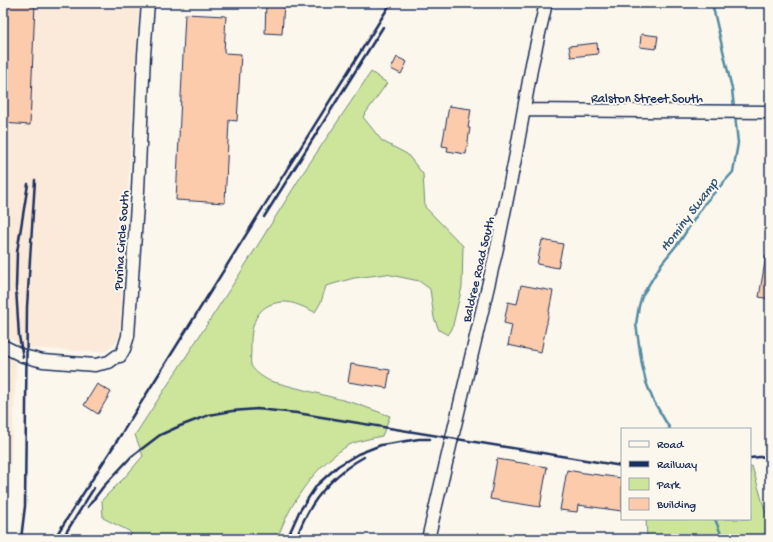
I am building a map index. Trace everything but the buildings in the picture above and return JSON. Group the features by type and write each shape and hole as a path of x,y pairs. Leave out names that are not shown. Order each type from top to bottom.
{"street":[{"name":"Purina Circle South","path":"3,346 22,356 43,361 94,365 109,362 120,356 124,349 128,336 138,190 144,55 148,3"},
{"name":"Baldree Road South","path":"428,539 497,248 532,64 546,3"},
{"name":"Ralston Street South","path":"524,110 770,112"}],"shaded area":[{"path":"3,3 139,3 119,339 106,351 96,352 25,348 3,334"},
{"path":"3,351 17,359 6,539 3,539"}],"green space":[{"path":"371,72 387,83 363,117 382,141 407,154 423,174 425,207 463,246 462,287 452,329 448,335 439,330 434,318 430,289 419,281 386,274 354,278 326,286 321,302 315,312 299,305 286,302 273,304 266,307 260,312 253,325 251,365 254,370 270,381 354,403 390,416 382,436 349,445 338,452 319,469 296,500 277,539 135,539 129,531 103,518 102,500 143,456 135,435 241,272 303,173"},
{"path":"751,466 770,527 770,539 647,539 646,520 751,520"}],"waterway":[{"name":"Hominy Swamp","path":"712,3 732,89 734,108"},
{"name":"Hominy Swamp","path":"669,428 653,400 646,382 636,324 639,306 642,296 662,263 680,241 705,203 733,172 738,143 735,115"},
{"name":"Hominy Swamp","path":"715,520 723,539"}],"railway":[{"path":"54,539 391,3"},
{"path":"264,217 383,27"},
{"path":"21,539 25,506 27,307 35,180"},
{"path":"23,357 19,336 16,288 17,252 28,184"},
{"path":"88,507 103,487 131,457 160,435 209,415 257,409 297,413 621,466"},
{"path":"287,539 299,512 317,485 338,466 358,454 381,445 419,439 430,439"},
{"path":"751,458 770,456"},
{"path":"296,539 303,521 323,490 346,468 364,457"},
{"path":"62,539 94,488"}]}
